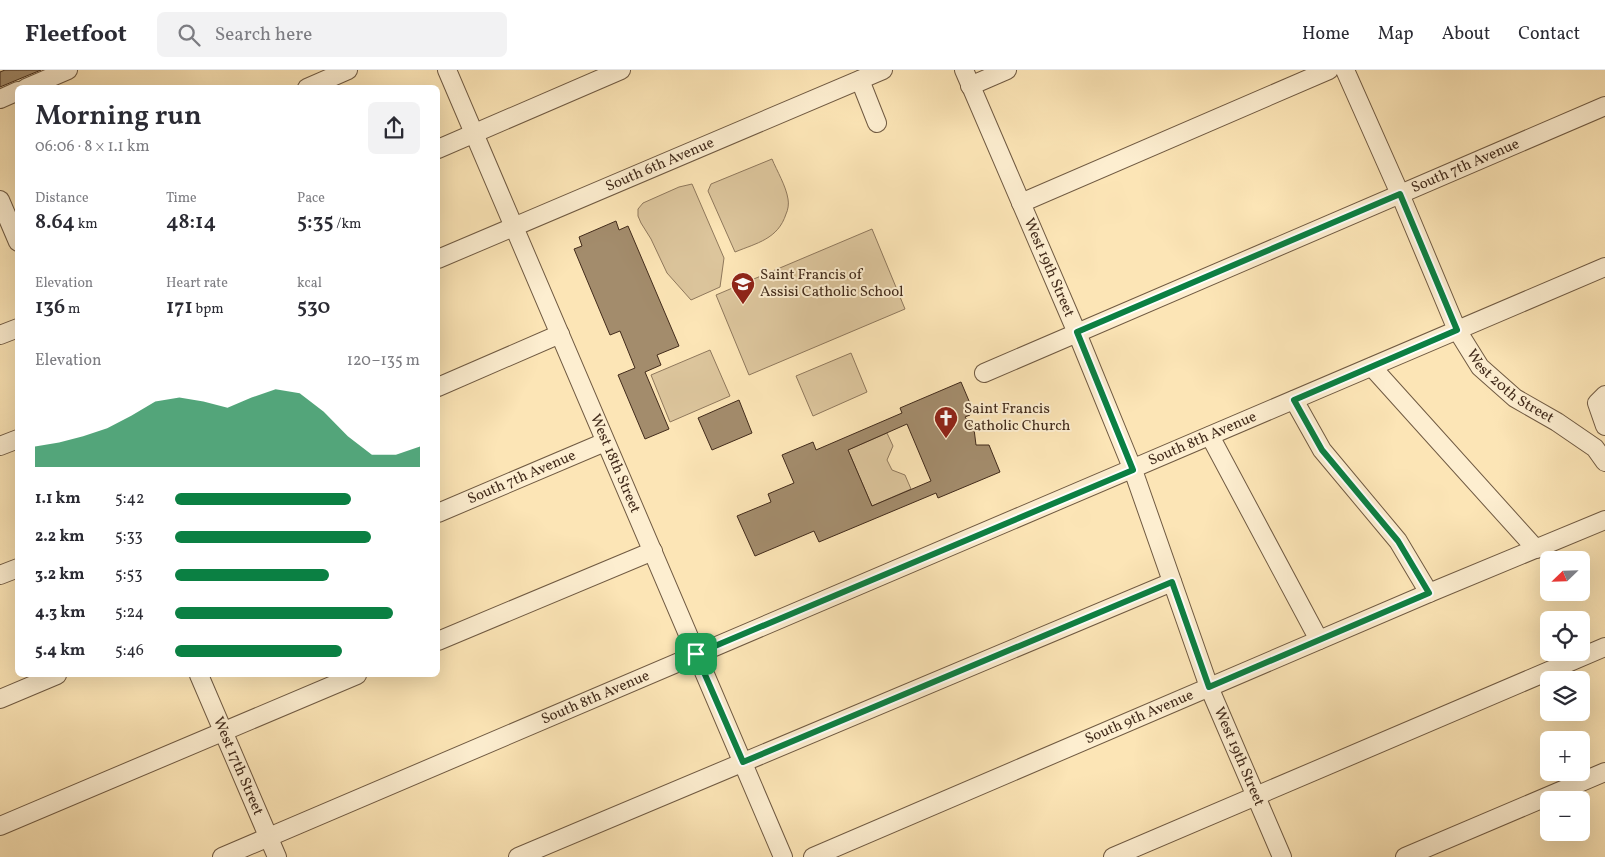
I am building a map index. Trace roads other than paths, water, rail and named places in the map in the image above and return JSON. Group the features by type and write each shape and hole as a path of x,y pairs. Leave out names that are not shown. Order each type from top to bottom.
{"street":[{"path":"33,85 68,70"},
{"path":"314,85 348,70"},
{"name":"West 18th Street","path":"447,70 783,857"},
{"path":"440,148 621,70"},
{"name":"South 6th Avenue","path":"440,258 883,70"},
{"path":"967,78 1007,70"},
{"path":"1021,203 1329,70"},
{"name":"West 20th Street","path":"1345,70 1457,330 1480,368 1516,398 1602,451"},
{"name":"West 19th Street","path":"967,78 1077,332 1133,470 1209,687 1282,857"},
{"path":"860,80 877,123"},
{"path":"0,99 15,92"},
{"name":"South 7th Avenue","path":"984,373 1605,106"},
{"path":"6,212 15,234"},
{"name":"South 8th Avenue","path":"222,857 696,654 1133,470 1605,267"},
{"path":"0,335 15,329"},
{"path":"440,386 560,334"},
{"path":"1372,367 1536,549"},
{"path":"1605,395 1597,403 1605,426"},
{"path":"1294,400 1322,450 1398,541 1429,593"},
{"path":"1210,436 1319,640"},
{"path":"0,446 15,439"},
{"name":"South 7th Avenue","path":"440,512 605,442"},
{"name":"South 9th Avenue","path":"813,857 1429,593 1605,520"},
{"path":"440,640 652,551"},
{"path":"0,575 15,569"},
{"path":"518,857 1172,582"},
{"path":"1113,857 1605,647"},
{"path":"0,699 52,677"},
{"name":"West 17th Street","path":"200,677 278,857"},
{"path":"0,826 351,677"},
{"path":"1405,857 1605,772"}],"place":[{"name":"Saint Francis of Assisi Catholic School","path":"743,305"},
{"name":"Saint Francis Catholic Church","path":"946,439"}]}
